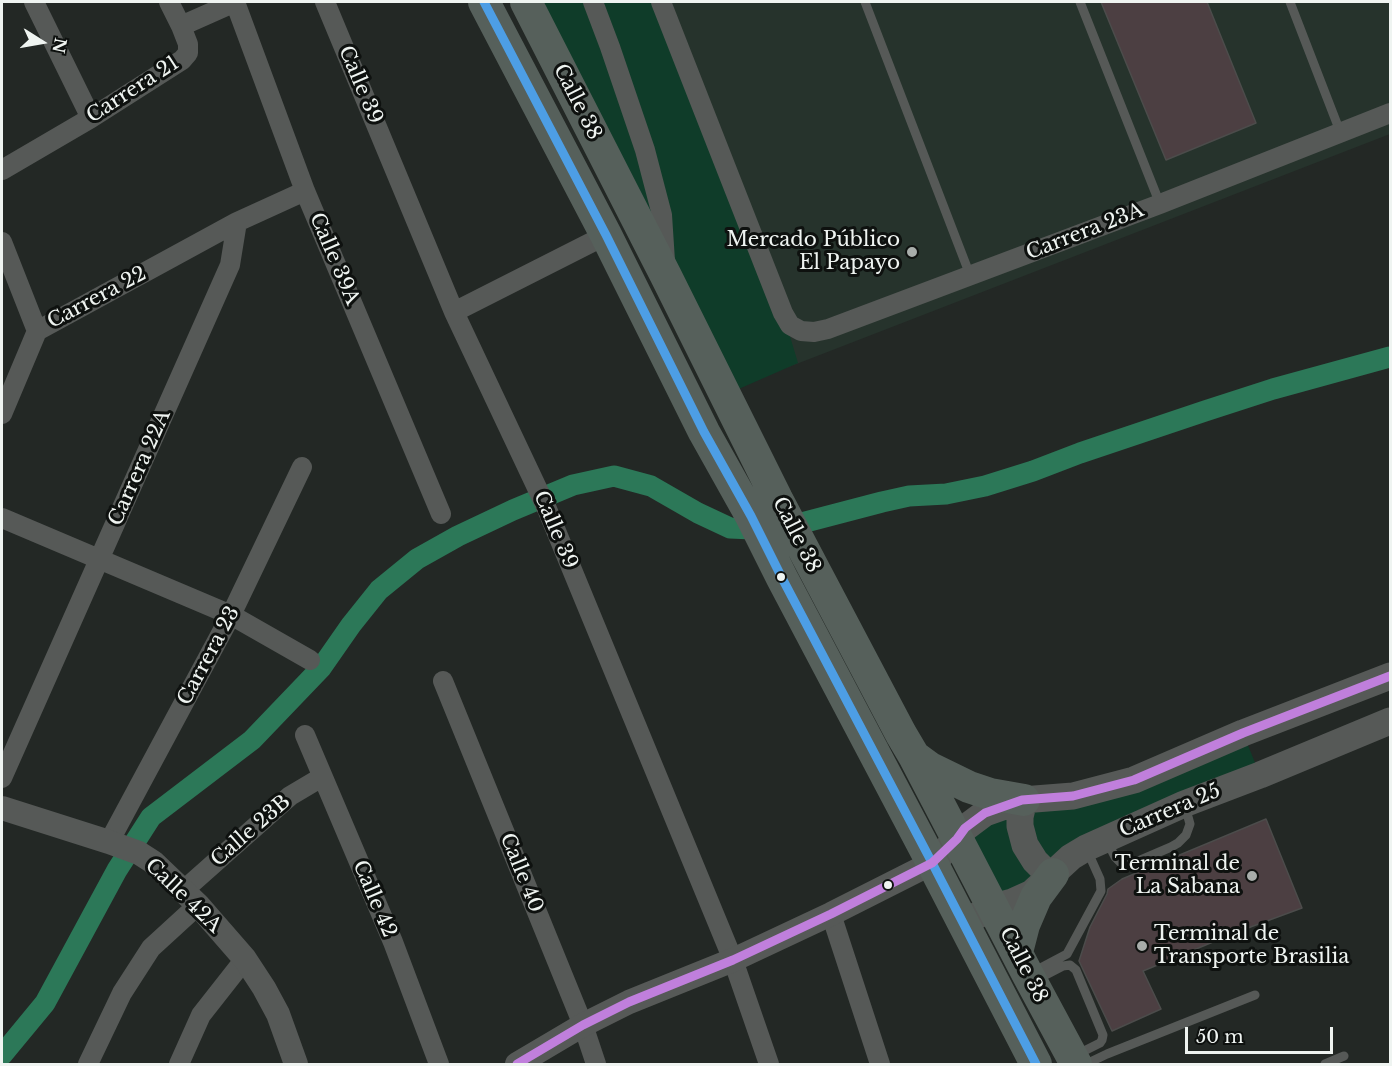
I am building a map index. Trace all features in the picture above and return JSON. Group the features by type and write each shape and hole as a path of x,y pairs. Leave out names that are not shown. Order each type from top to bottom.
{"highway":[{"name":"Calle 38","path":"484,2 606,236 704,432 751,516 1036,1065"},
{"name":"Calle 38","path":"526,2 777,499 1025,970 1078,1062"},
{"path":"914,756 930,768 969,787 990,794 1024,800"},
{"path":"1025,970 1024,925 1036,897 1053,874"}],"main road":[{"path":"932,863 965,828 985,813 1024,800 1073,796 1134,780 1243,733 1390,676"},
{"name":"Carrera 25","path":"963,923 993,907 1032,893 1071,857 1096,843 1184,804 1390,721"},
{"path":"1024,800 1020,826 1025,845 1035,861 1053,874"}],"street":[{"path":"34,2 91,118"},
{"path":"169,2 181,26"},
{"name":"Carrera 21","path":"2,170 91,118 182,60 188,53 188,44 181,26 235,2"},
{"name":"Calle 39A","path":"235,2 305,191 441,514"},
{"name":"Calle 39","path":"325,2 454,312 547,509 733,960 769,1065"},
{"path":"593,2 645,150 662,215 666,276"},
{"name":"Carrera 23A","path":"661,2 783,313 790,325 801,331 814,332 828,329 1160,204 1390,113"},
{"path":"237,222 305,191"},
{"name":"Carrera 22","path":"2,414 37,331 237,222"},
{"name":"Carrera 22A","path":"2,778 230,265 237,222"},
{"path":"454,312 606,236"},
{"path":"2,242 37,331"},
{"name":"Carrera 23","path":"115,844 231,615 302,467"},
{"path":"2,518 231,615 310,660"},
{"name":"Calle 40","path":"443,681 583,1026 596,1065"},
{"name":"Calle 42","path":"305,735 393,942 439,1065"},
{"name":"Calle 23B","path":"191,897 290,796 322,777"},
{"name":"Calle 42A","path":"2,808 115,844 153,862 191,897 245,959 278,1014 296,1065"},
{"path":"517,1065 629,1002 733,960 932,863"},
{"path":"88,1065 122,993 151,948 191,897"},
{"path":"831,914 880,1065"},
{"path":"179,1065 201,1015 245,959"}],"lane":[{"path":"864,2 970,275"},
{"path":"1080,2 1160,204"},
{"path":"1290,2 1341,134"},
{"path":"1025,970 1067,954 1101,891 1096,843"},
{"path":"1025,970 1070,965 1076,970 1103,1035 1100,1042 1078,1062"},
{"path":"1078,1062 1255,995"},
{"path":"1325,1065 1344,1056"}],"shaded area":[{"name":"Mercado Público El Papayo","path":"646,2 1390,2 1390,134 781,370"}],"green space":[{"path":"526,2 661,2 783,313 798,363 725,395"},
{"path":"1243,733 1260,775 993,907 952,829"}],"building":[{"path":"1101,2 1207,2 1256,123 1166,160"},
{"name":"Terminal de Transporte Brasilia","path":"1266,819 1302,908 1143,971 1161,1009 1112,1031 1079,961 1090,927 1108,889 1122,879"}],"waterway":[{"path":"2,1055 45,1003 117,870 151,817 252,740 321,668 379,590 417,559 458,536 573,485 614,476 651,486 730,528 775,530 909,496 946,494 985,486 1273,389 1390,357"}],"transit line":[{"path":"484,2 606,235 704,432 751,516 1036,1064"},
{"path":"517,1064 583,1025 629,1002 733,960 932,863 965,828 985,813 1022,800 1073,796 1134,780 1243,733 1390,676"}],"place":[{"name":"Mercado Público El Papayo","path":"912,252"},
{"name":"Terminal de La Sabana","path":"1252,876"},
{"name":"Terminal de Transporte Brasilia","path":"1142,946"}]}
